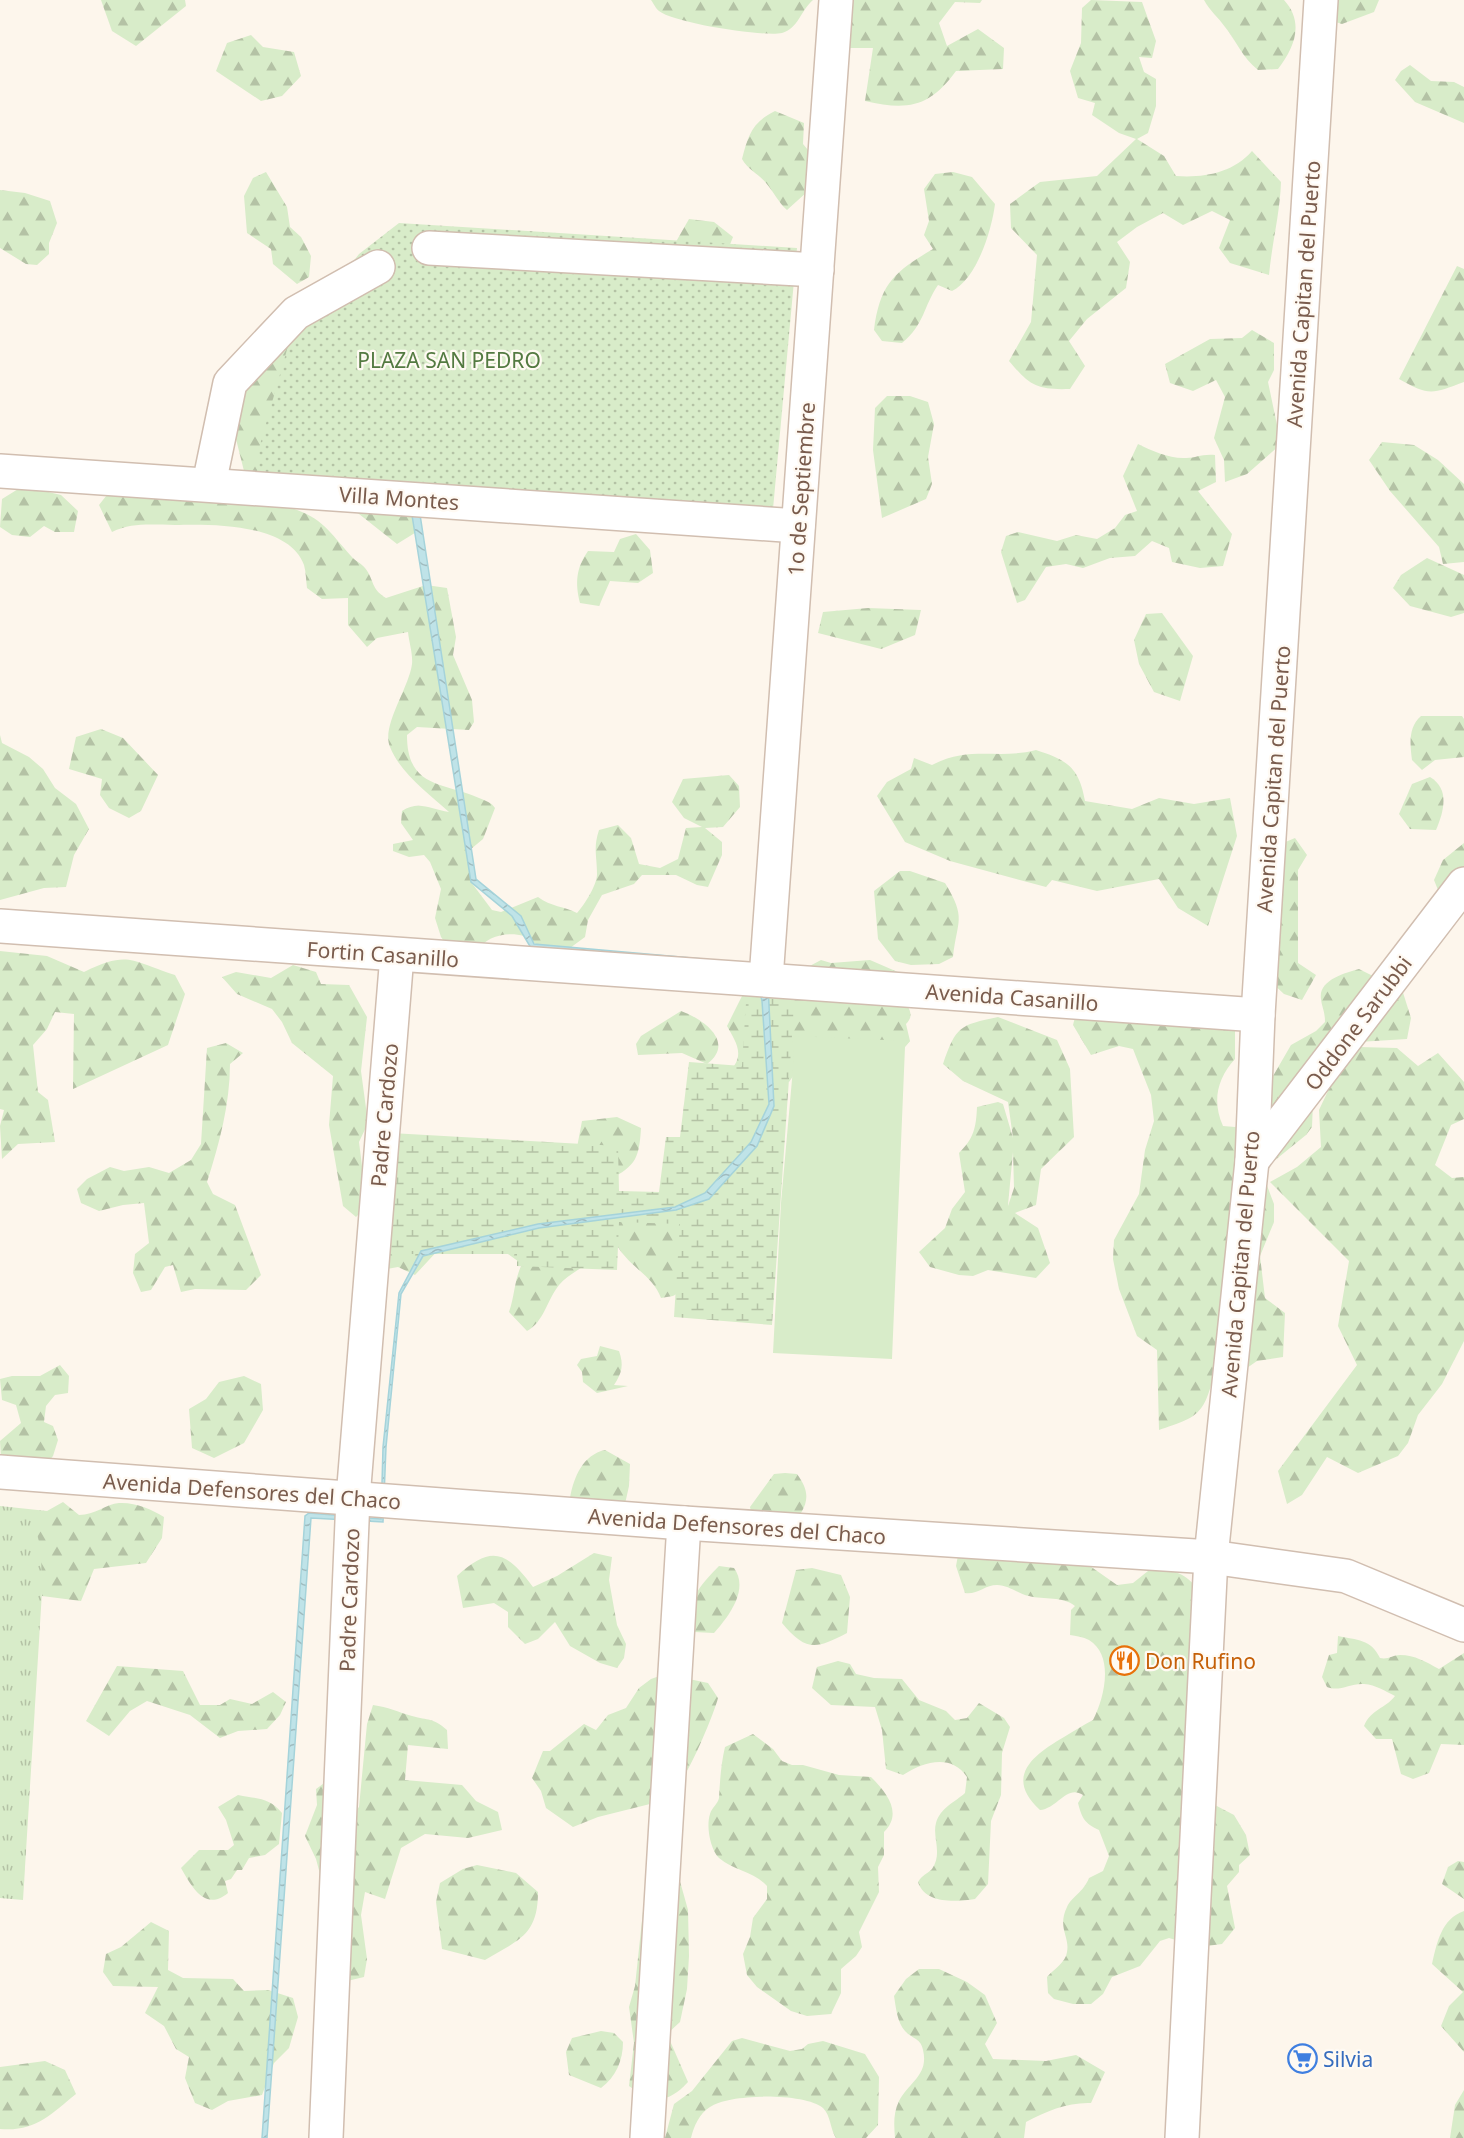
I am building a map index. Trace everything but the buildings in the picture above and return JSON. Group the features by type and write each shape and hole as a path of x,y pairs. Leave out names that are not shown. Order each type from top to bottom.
{"street":[{"name":"1o de Septiembre","path":"766,979 836,0"},
{"name":"Avenida Capitan del Puerto","path":"1182,2138 1211,1557 1252,1161 1258,1015 1321,0"},
{"path":"429,248 817,270"},
{"path":"208,484 230,383 296,313 378,267"},
{"name":"Villa Montes","path":"0,471 798,526"},
{"name":"Oddone Sarubbi","path":"1252,1161 1464,884"},
{"name":"Fortin Casanillo","path":"0,926 766,979"},
{"name":"Padre Cardozo","path":"326,2138 353,1498 398,955"},
{"name":"Avenida Casanillo","path":"766,979 1258,1015"},
{"name":"Avenida Defensores del Chaco","path":"0,1472 684,1523 1211,1557 1346,1576 1464,1625"},
{"path":"647,2138 684,1523"}],"green space":[{"path":"101,0 185,0 186,6 136,46 112,31"},
{"path":"651,0 813,0 792,28 782,33 772,34 719,28 682,20 659,11"},
{"path":"845,0 982,0 980,3 955,2 939,23 947,46 978,29 1004,48 1003,69 956,71 937,92 917,103 894,106 865,101 873,48 846,48"},
{"path":"1091,0 1142,2 1156,41 1152,58 1139,57 1144,72 1156,79 1156,106 1148,133 1137,139 1164,156 1176,176 1207,175 1227,169 1252,151 1281,182 1279,205 1269,275 1230,263 1219,248 1230,220 1212,211 1183,225 1163,213 1137,227 1117,242 1130,262 1126,288 1087,319 1069,341 1085,366 1070,389 1050,389 1029,381 1009,361 1031,322 1037,255 1011,228 1010,204 1040,182 1097,176 1136,139 1119,133 1092,115 1095,103 1078,98 1070,71 1081,43 1082,8"},
{"path":"1204,0 1284,0 1296,26 1289,53 1278,69 1258,70 1252,65"},
{"path":"1329,0 1379,0 1374,12 1342,24 1329,20"},
{"path":"251,35 263,47 294,52 301,76 282,96 261,101 216,71 227,43"},
{"path":"1410,65 1431,81 1454,82 1464,87 1464,123 1415,102 1395,80 1401,71"},
{"path":"775,111 804,123 803,144 813,156 807,192 787,210 766,183 742,159 752,130 767,115"},
{"path":"266,172 287,207 290,227 301,237 311,256 309,277 297,284 273,264 271,249 247,233 244,196 253,178"},
{"path":"953,172 972,177 995,204 991,226 982,252 969,276 961,285 952,291 938,285 920,322 910,336 902,343 882,341 874,330 880,301 885,290 908,265 933,249 924,235 929,221 924,189 935,174"},
{"path":"0,190 25,193 50,201 57,223 49,243 49,254 37,265 26,264 0,248"},
{"path":"689,219 714,222 733,237 723,262 673,247"},
{"name":"PLAZA SAN PEDRO","path":"399,223 797,248 773,509 257,484 258,452 288,346 359,254"},
{"path":"1457,266 1464,269 1464,382 1437,391 1424,391 1399,379"},
{"path":"308,320 567,511 500,522 478,521 452,504 419,508 418,531 397,544 359,514 327,496 285,506 316,519 330,531 353,558 365,568 375,588 386,598 426,585 447,588 456,637 453,655 472,700 474,722 469,730 417,727 407,735 413,765 420,774 440,785 486,801 495,808 483,839 471,849 471,882 492,910 501,912 538,897 577,913 584,905 595,883 599,830 618,825 631,838 639,864 660,868 678,859 686,828 702,827 684,818 672,802 683,779 729,775 739,786 740,807 723,827 705,828 722,842 722,855 708,887 697,885 676,875 642,875 634,884 602,895 588,920 585,937 570,948 540,945 524,936 511,934 491,938 477,951 452,952 441,937 435,918 441,889 430,862 424,855 409,857 393,851 393,844 413,840 401,823 402,811 414,806 425,806 449,812 408,774 390,747 389,729 412,664 408,632 377,638 367,647 348,625 348,598 322,599 307,588 304,565 296,551 266,534 247,529 208,525 135,525 112,532 99,505 110,491 249,491 233,427 232,396"},
{"path":"1252,330 1274,343 1274,370 1268,382 1281,444 1247,474 1225,482 1224,460 1214,438 1225,397 1216,380 1193,391 1170,383 1165,364 1210,339 1242,338"},
{"path":"887,396 910,396 928,402 934,424 928,457 932,484 926,499 882,518 873,450 875,408"},
{"path":"1382,442 1414,445 1438,460 1464,484 1464,562 1443,564 1439,547 1390,491 1369,460"},
{"path":"1138,444 1155,452 1180,458 1215,455 1216,482 1198,491 1232,534 1223,566 1200,568 1172,562 1169,548 1152,541 1135,556 1110,558 1083,568 1066,564 1046,567 1025,600 1017,603 1001,552 1006,536 1018,532 1057,541 1076,535 1097,539 1115,528 1125,515 1137,511 1123,476"},
{"path":"23,486 61,495 78,511 74,532 55,532 44,526 30,537 12,535 0,527 2,499"},
{"path":"636,534 650,550 653,573 638,583 610,581 599,606 580,603 577,589 578,576 581,563 588,551 614,552 620,539"},
{"path":"1427,558 1464,575 1464,613 1451,617 1410,606 1393,588 1401,575"},
{"path":"868,608 921,610 915,635 881,649 818,633 823,612"},
{"path":"1162,613 1193,656 1180,701 1154,692 1139,664 1134,640 1146,614"},
{"path":"1421,716 1462,716 1464,719 1464,757 1435,760 1422,770 1412,760 1411,742 1414,725"},
{"path":"101,729 123,738 158,775 141,811 129,818 109,808 100,795 102,779 69,769 76,737"},
{"path":"0,735 2,743 29,757 43,769 55,788 76,804 89,829 74,855 66,887 44,888 0,900"},
{"path":"1036,750 1056,757 1070,766 1079,780 1085,801 1132,809 1159,798 1194,804 1230,798 1237,836 1208,926 1178,908 1159,879 1097,891 1052,880 1046,887 950,861 905,842 877,796 887,782 911,769 914,758 932,765 946,759 972,754 1009,754"},
{"path":"1430,777 1443,794 1444,801 1439,823 1436,830 1410,829 1399,814 1412,784"},
{"path":"1295,838 1307,855 1298,870 1298,963 1316,975 1302,1000 1284,994 1270,981 1269,849"},
{"path":"1464,843 1464,903 1440,895 1434,880 1443,860"},
{"path":"900,871 910,871 945,883 956,905 959,920 953,957 939,964 911,965 895,961 878,939 874,891"},
{"path":"0,951 47,956 84,972 111,961 139,962 175,975 185,994 168,1045 73,1089 74,1014 55,1012 47,1029 33,1045 38,1092 48,1100 55,1142 18,1144 2,1159 0,1126 4,1110 0,1109"},
{"path":"821,960 831,963 870,960 900,973 902,995 910,1011 906,1024 910,1041 901,1051 796,1072 789,1082 734,1066 738,1051 727,1026 744,992 772,986"},
{"path":"293,965 316,972 321,984 349,985 367,1017 361,1071 368,1123 359,1142 365,1190 364,1209 356,1217 343,1206 329,1125 333,1076 292,1043 282,1022 272,1009 237,994 222,977 236,972 271,978"},
{"path":"1359,969 1373,976 1400,983 1411,1018 1407,1039 1358,1042 1313,1102 1312,1127 1306,1135 1269,1165 1263,1175 1274,1204 1274,1222 1260,1256 1265,1298 1285,1313 1283,1357 1257,1361 1244,1370 1214,1374 1207,1398 1197,1412 1183,1422 1159,1430 1157,1350 1137,1336 1119,1289 1113,1259 1114,1240 1139,1194 1145,1150 1154,1121 1151,1095 1133,1049 1119,1046 1091,1055 1073,1025 1076,1013 1190,1022 1203,1029 1229,1024 1235,1031 1235,1059 1220,1082 1217,1099 1223,1126 1235,1127 1247,1121 1291,1045 1316,1031 1325,1022 1321,999 1324,987 1334,978"},
{"path":"747,987 795,992 772,1325 674,1317 680,1224 619,1222 617,1270 517,1266 517,1254 380,1254 391,1133 618,1146 619,1191 659,1192 666,1137 680,1137 689,1062 742,1066"},
{"path":"681,1011 707,1025 713,1032 718,1048 715,1056 707,1064 682,1053 638,1055 636,1044 641,1036"},
{"path":"998,1017 1057,1040 1070,1069 1074,1137 1041,1169 1036,1205 1015,1213 1038,1228 1050,1263 1036,1278 988,1270 973,1276 959,1275 930,1267 919,1252 945,1228 952,1209 965,1192 959,1153 973,1132 977,1107 998,1102 1003,1104 1013,1138 1008,1102 963,1081 943,1064 952,1042 961,1029 975,1022","holes":["1013,1152 1014,1188 1008,1206"]},
{"path":"792,1036 910,1041 905,1047 892,1359 773,1353 781,1203 794,1057"},
{"path":"226,1043 243,1053 230,1064 223,1124 207,1182 213,1194 235,1205 261,1275 246,1290 195,1289 181,1292 173,1265 165,1267 151,1290 141,1292 133,1273 135,1254 149,1243 144,1203 99,1211 81,1203 77,1189 87,1179 110,1167 124,1171 149,1167 169,1173 191,1160 201,1144 207,1048"},
{"path":"1359,1047 1397,1048 1418,1066 1438,1053 1464,1082 1464,1119 1451,1125 1435,1165 1452,1178 1464,1177 1464,1341 1442,1384 1418,1415 1408,1443 1398,1456 1358,1473 1327,1457 1302,1495 1287,1504 1278,1471 1357,1365 1338,1326 1349,1261 1270,1182 1297,1167 1321,1147 1319,1110 1336,1074"},
{"path":"617,1117 641,1128 639,1149 628,1167 604,1183 611,1198 683,1203 687,1288 673,1296 661,1298 653,1284 618,1247 565,1279 555,1291 537,1322 527,1331 509,1312 522,1264 508,1254 441,1247 415,1275 398,1267 387,1269 377,1237 575,1158 582,1121"},
{"path":"600,1346 619,1351 621,1369 614,1385 628,1386 597,1393 583,1382 582,1372 577,1365 581,1359 597,1356"},
{"path":"60,1365 69,1376 68,1393 55,1395 46,1406 44,1422 53,1426 58,1440 53,1456 42,1469 1,1458 0,1441 21,1423 16,1405 2,1400 0,1379 12,1376 40,1376"},
{"path":"244,1376 261,1384 263,1410 244,1443 214,1458 192,1448 189,1409 206,1399 219,1382"},
{"path":"605,1450 630,1464 625,1504 608,1502 603,1499 594,1507 573,1502 570,1498 577,1474 585,1462"},
{"path":"774,1474 797,1474 803,1484 806,1503 801,1513 805,1520 751,1511 750,1507"},
{"path":"63,1502 79,1515 119,1503 154,1511 164,1517 162,1538 146,1563 94,1569 81,1601 42,1596 41,1549 34,1523 47,1511"},
{"path":"0,1506 47,1511 23,1900 0,1898"},
{"path":"959,1550 1080,1559 1117,1585 1133,1583 1153,1567 1160,1568 1184,1576 1199,1591 1190,1656 1196,1672 1213,1804 1234,1815 1246,1835 1250,1855 1239,1865 1239,1872 1227,1886 1235,1928 1222,1944 1199,1947 1169,1938 1160,1941 1140,1966 1112,1977 1103,1994 1091,2004 1073,2004 1054,1999 1048,1993 1047,1977 1062,1962 1067,1952 1063,1921 1067,1907 1089,1878 1103,1871 1109,1856 1099,1830 1090,1825 1082,1816 1078,1803 1083,1795 1072,1792 1040,1810 1029,1798 1024,1787 1024,1777 1033,1759 1042,1751 1093,1720 1101,1701 1105,1667 1097,1647 1087,1639 1070,1635 1071,1610 1075,1606 1070,1603 1059,1599 1029,1596 1001,1585 965,1593 956,1566"},
{"path":"594,1553 612,1557 609,1580 617,1625 626,1644 624,1658 617,1668 600,1663 570,1646 555,1622 538,1639 525,1644 508,1627 508,1612 494,1603 463,1608 457,1576 480,1559 498,1556 507,1560 524,1575 533,1587 557,1576"},
{"path":"719,1566 734,1568 738,1576 736,1602 714,1633 694,1632 689,1614 691,1605 699,1588"},
{"path":"812,1568 841,1575 850,1597 847,1633 819,1645 805,1643 798,1639 782,1623 796,1570"},
{"path":"1338,1636 1368,1644 1380,1658 1411,1656 1439,1669 1464,1653 1464,1745 1441,1744 1429,1773 1413,1779 1401,1774 1392,1739 1376,1739 1364,1726 1374,1712 1395,1696 1364,1684 1341,1688 1327,1687 1322,1677 1329,1655 1337,1653"},
{"path":"838,1661 850,1664 856,1674 874,1678 902,1679 919,1700 946,1711 955,1720 967,1718 979,1703 1004,1718 1010,1727 1002,1753 1001,1795 991,1821 988,1884 975,1899 950,1901 934,1898 922,1889 918,1882 932,1869 937,1857 935,1828 938,1818 944,1809 965,1793 967,1777 960,1769 945,1762 919,1766 903,1775 886,1769 882,1730 875,1707 831,1705 812,1688 817,1667"},
{"path":"117,1666 183,1671 200,1705 220,1705 230,1699 252,1704 273,1692 286,1702 280,1715 267,1729 238,1731 220,1738 190,1715 147,1701 130,1711 109,1736 86,1721"},
{"path":"665,1674 708,1683 718,1698 697,1752 682,1778 660,1792 650,1804 598,1817 573,1827 546,1808 541,1791 532,1778 543,1751 550,1751 584,1724 596,1730 608,1715 626,1708 639,1688 651,1679"},
{"path":"373,1705 434,1721 447,1730 448,1749 408,1745 405,1780 462,1785 476,1801 498,1812 502,1830 468,1838 425,1834 401,1848 385,1899 365,1892 361,1915 367,1959 364,1977 347,1981 322,1956 317,1943 325,1893 316,1859 305,1836 317,1805 316,1789 338,1773 347,1820 359,1807 367,1724"},
{"path":"753,1734 773,1749 782,1761 792,1765 803,1765 839,1775 871,1777 891,1803 892,1818 884,1832 884,1855 878,1867 879,1892 859,1932 862,1947 856,1956 841,1969 841,1993 831,2014 807,2016 791,2011 757,1987 747,1975 743,1954 750,1937 753,1918 767,1899 767,1886 756,1877 719,1858 711,1843 708,1825 711,1812 719,1798 725,1747"},
{"path":"238,1795 267,1801 282,1813 279,1844 265,1855 249,1858 242,1870 237,1870 231,1879 225,1881 228,1893 212,1900 200,1895 181,1868 199,1850 228,1850 234,1845 226,1820 218,1807"},
{"path":"1458,1861 1464,1862 1464,1899 1442,1884 1448,1867"},
{"path":"477,1865 516,1873 538,1892 537,1907 530,1928 516,1941 485,1960 442,1949 436,1902 440,1883 463,1869"},
{"path":"676,1867 688,1910 689,1956 687,1989 680,2022 667,2034 688,2082 674,2094 660,2099 646,2096 629,2086 634,2043 629,2007 635,1986 646,1883"},
{"path":"1464,1911 1464,2052 1441,2026 1449,2006 1463,1992 1432,1964 1438,1940 1445,1926 1456,1915"},
{"path":"151,1922 169,1931 168,1970 183,1978 233,1979 244,1991 268,1990 293,1998 298,2017 289,2048 274,2063 262,2095 228,2101 212,2110 195,2103 185,2078 189,2057 176,2049 164,2026 145,2013 158,1987 113,1986 103,1972 106,1954 121,1947"},
{"path":"919,1969 939,1969 967,1982 985,1995 997,2023 985,2044 993,2059 1046,2061 1076,2055 1105,2072 1091,2103 1066,2106 1026,2122 1024,2138 895,2138 894,2119 897,2106 903,2094 921,2072 924,2059 920,2043 905,2031 900,2023 894,1996 906,1979"},
{"path":"601,2031 614,2033 623,2042 618,2068 601,2088 569,2075 566,2052 572,2038"},
{"path":"742,2038 790,2051 823,2041 865,2054 879,2077 878,2125 866,2138 836,2138 826,2111 814,2103 784,2097 749,2097 720,2102 710,2107 697,2121 691,2138 665,2138 674,2104 692,2091 732,2041"},
{"path":"45,2061 65,2070 76,2094 50,2115 33,2125 0,2129 0,2067"},
{"path":"1464,2090 1464,2138 1450,2138 1455,2105"}],"water":[{"path":"419,508 476,879 521,916 534,944 703,959 768,985 774,1106 757,1146 709,1199 676,1210 539,1228 423,1256 401,1294 386,1447 383,1522 311,1518 267,2138 262,2138 305,1516 309,1513 381,1519 383,1447 399,1293 421,1251 538,1224 675,1207 705,1193 751,1142 769,1104 762,1001 759,988 531,948 512,916 471,882 411,509"}],"place":[{"name":"Don Rufino","path":"1124,1661"},
{"name":"Silvia","path":"1302,2059"}]}
